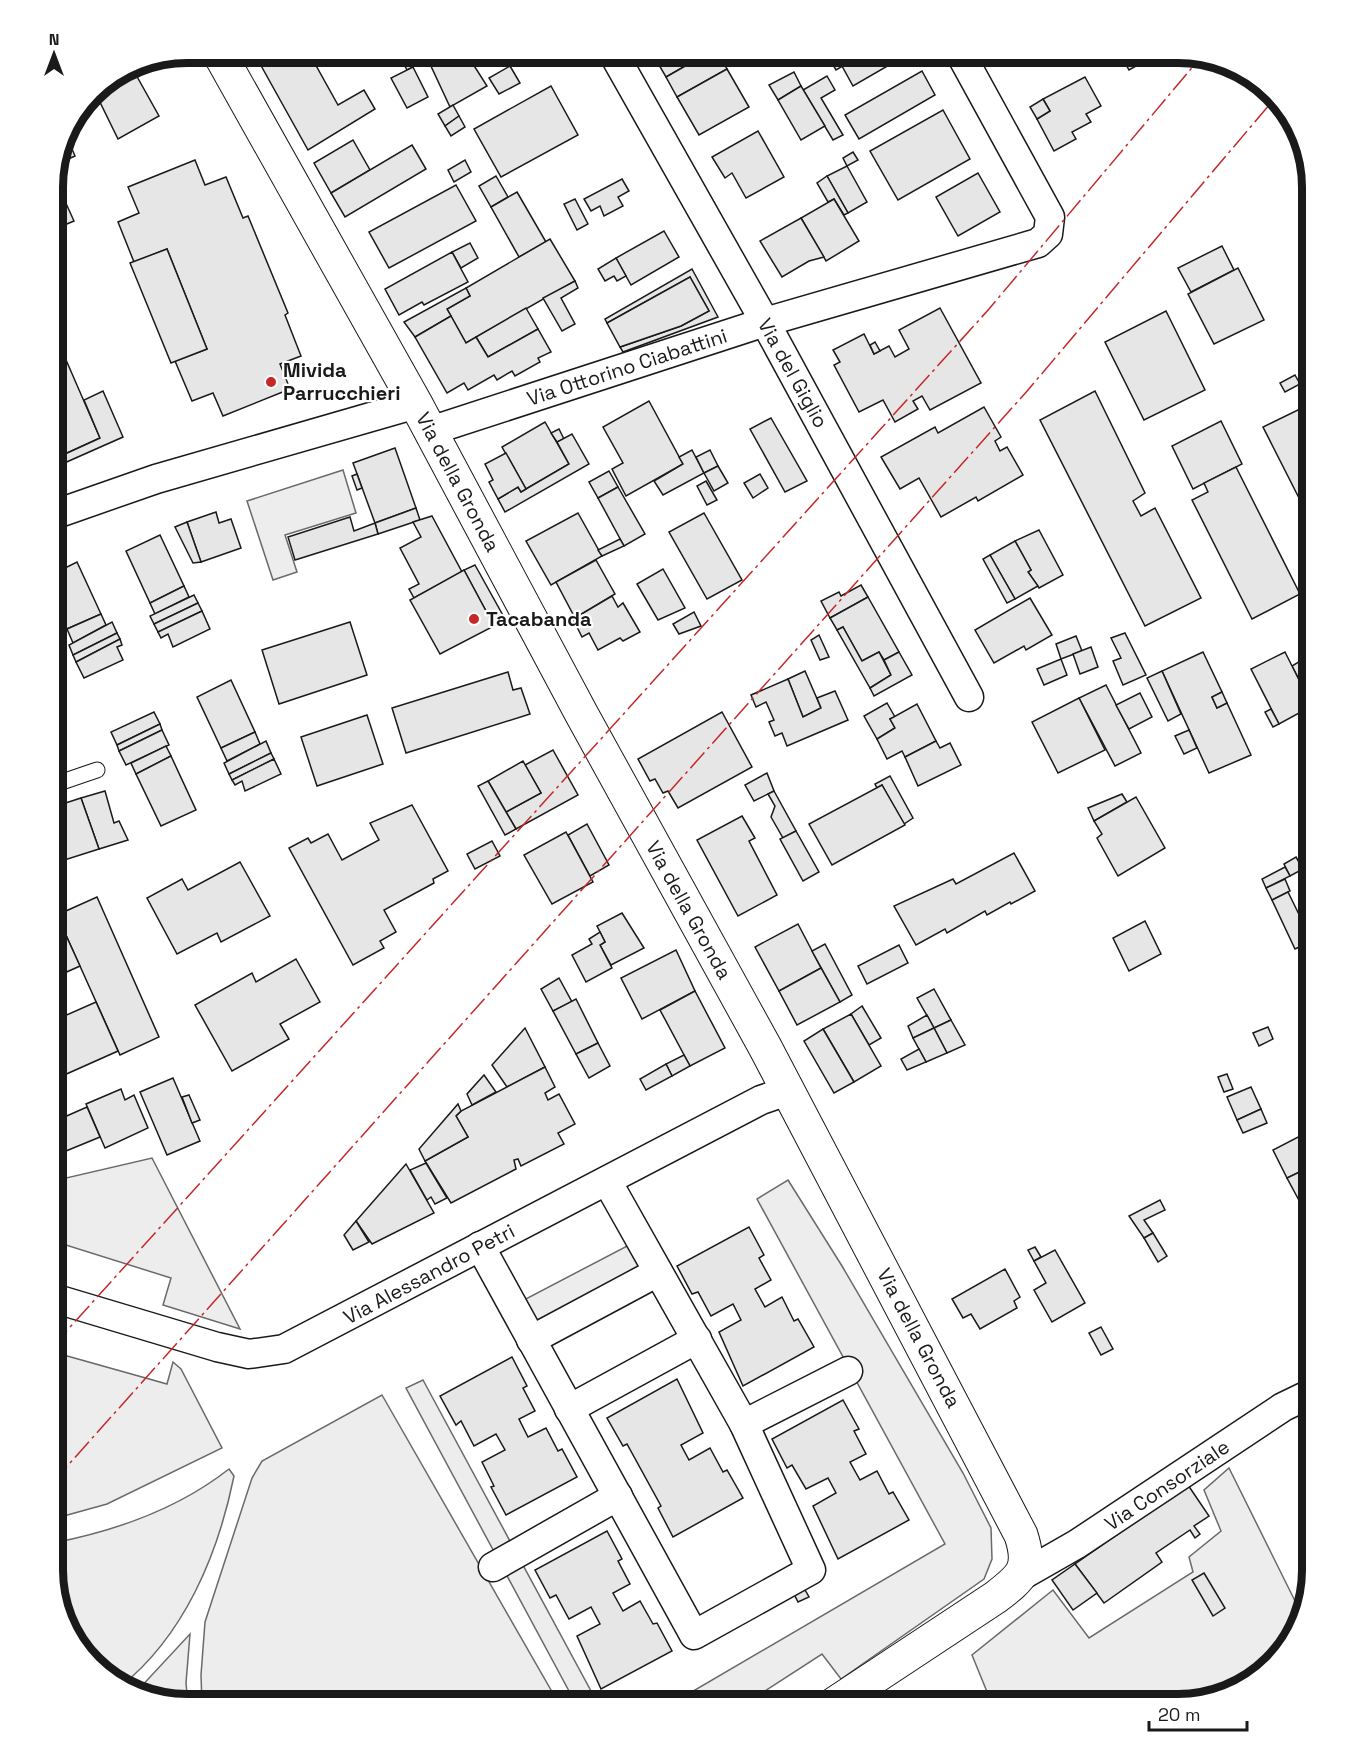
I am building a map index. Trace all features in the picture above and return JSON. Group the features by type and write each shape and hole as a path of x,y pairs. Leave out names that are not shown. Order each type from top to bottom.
{"street":[{"name":"Via della Gronda","path":"225,63 423,418 787,1091 1021,1535 1027,1562 1021,1576"},
{"name":"Via del Giglio","path":"619,63 765,322 969,697"},
{"name":"Via Ottorino Ciabattini","path":"63,511 156,478 423,418 1030,246 1048,234 1050,217 965,63"},
{"name":"Via Alessandro Petri","path":"63,1301 217,1347 249,1354 295,1344 761,1100 787,1091"},
{"path":"480,1246 694,1635 811,1570 744,1424 607,1181"},
{"path":"531,1340 658,1272"},
{"path":"569,1409 697,1339"},
{"path":"744,1424 848,1371"},
{"name":"Via Consorziale","path":"1021,1576 1077,1544 1283,1407 1302,1398"},
{"path":"493,1567 618,1496"},
{"path":"849,1694 996,1597 1021,1576"}],"lane":[{"path":"63,782 97,770"}],"shaded area":[{"path":"343,470 356,513 285,535 297,572 273,580 247,501"},
{"path":"152,1158 240,1329 163,1305 171,1278 63,1244 63,1179"},
{"path":"788,1180 842,1266 963,1473 991,1528 992,1559 984,1579 841,1679 822,1654 760,1694 688,1694 945,1544 757,1199"},
{"path":"631,1244 647,1273 535,1329 520,1302"},
{"path":"63,1355 167,1384 173,1362 181,1369 222,1448 107,1504 63,1516"},
{"path":"423,1380 593,1694 571,1694 406,1388"},
{"path":"382,1395 553,1694 202,1694 205,1622 252,1478 262,1461"},
{"path":"1229,1468 1297,1605 1285,1632 1266,1658 1247,1673 1226,1685 1194,1693 988,1694 972,1655 1053,1590 1089,1638 1193,1572 1189,1557 1221,1531 1204,1490"},
{"path":"229,1469 234,1476 208,1564 180,1619 163,1644 129,1679 105,1663 94,1652 76,1625 65,1594 63,1541 99,1532 145,1516 189,1496"},
{"path":"190,1634 187,1694 171,1693 142,1686"}],"building":[{"path":"260,63 315,63 338,105 364,90 375,109 308,150"},
{"path":"404,63 410,63 413,67 407,70"},
{"path":"472,63 487,86 450,107 430,64"},
{"path":"663,63 690,63 666,77 659,65"},
{"path":"690,63 724,63 727,69 677,97 666,77"},
{"path":"832,63 848,63 836,70"},
{"path":"847,63 893,63 853,86 842,66"},
{"path":"1125,63 1142,63 1129,70"},
{"path":"510,66 520,83 499,94 489,78"},
{"path":"413,67 428,97 407,108 391,78"},
{"path":"727,69 749,107 699,135 677,97"},
{"path":"922,71 935,95 859,139 845,115"},
{"path":"794,72 801,86 778,100 769,85"},
{"path":"136,74 159,116 118,139 99,100 111,89"},
{"path":"827,76 835,90 821,98 843,135 833,140 803,90"},
{"path":"1085,77 1101,106 1086,114 1091,122 1072,132 1076,139 1054,151 1037,119 1050,111 1043,99"},
{"path":"551,86 578,135 501,177 474,129"},
{"path":"801,86 825,126 801,140 778,100"},
{"path":"1043,99 1050,111 1037,119 1030,107"},
{"path":"453,105 459,116 445,126 438,114"},
{"path":"943,110 970,159 898,200 870,151"},
{"path":"459,116 465,127 451,136 445,126"},
{"path":"758,131 784,177 746,198 732,173 725,178 712,157"},
{"path":"353,140 370,170 331,193 314,163"},
{"path":"70,145 75,156 66,160"},
{"path":"412,145 426,169 345,217 331,193"},
{"path":"853,152 858,160 847,166 843,158"},
{"path":"195,160 205,185 226,177 243,218 248,216 288,313 285,315 301,356 280,364 290,389 223,416 213,393 192,401 175,361 207,349 167,249 134,262 118,222 139,213 128,187"},
{"path":"465,160 471,172 454,182 448,170"},
{"path":"847,166 867,202 848,213 827,176"},
{"path":"978,173 1000,212 958,236 936,197"},
{"path":"496,176 508,197 491,207 479,186"},
{"path":"827,176 848,213 844,215 834,199 828,202 817,183"},
{"path":"622,179 629,191 618,197 623,206 604,216 600,206 591,211 584,199"},
{"path":"456,185 476,221 389,268 369,232"},
{"path":"517,192 546,242 519,257 491,207"},
{"path":"63,199 74,221 63,226"},
{"path":"575,199 588,224 577,230 564,204"},
{"path":"834,199 859,241 826,261 801,218"},
{"path":"801,218 824,257 809,261 782,277 760,241"},
{"path":"664,231 679,257 631,285 616,258"},
{"path":"550,239 575,281 466,343 447,309 470,296 466,288"},
{"path":"470,243 478,258 461,268 452,252"},
{"path":"1222,246 1234,270 1191,292 1178,268"},
{"path":"167,249 207,349 171,363 130,263"},
{"path":"452,252 468,282 424,305 422,302 399,315 385,289"},
{"path":"616,258 626,276 617,281 614,276 605,281 598,269"},
{"path":"1238,268 1264,320 1214,344 1188,294"},
{"path":"692,269 718,317 623,352 620,347 681,326 709,311 690,277 607,323 605,319"},
{"path":"690,277 709,311 681,326 620,347 607,323"},
{"path":"575,281 578,288 561,298 575,324 562,331 543,298"},
{"path":"466,288 470,296 447,309 451,316 415,337 404,322"},
{"path":"526,308 538,329 488,357 476,337"},
{"path":"940,308 981,383 930,410 922,396 913,401 918,409 895,422 883,400 859,412 834,365 840,362 833,350 864,334 874,354 889,346 895,357 909,349 899,330"},
{"path":"1166,311 1205,390 1144,420 1105,342"},
{"path":"451,316 466,343 476,337 488,357 538,329 551,352 538,358 540,362 515,376 512,371 497,380 494,375 468,390 464,383 447,393 415,337"},
{"path":"875,342 880,351 874,354 870,345"},
{"path":"63,353 100,438 65,454 66,458 63,459"},
{"path":"1295,375 1300,384 1285,392 1280,383"},
{"path":"103,391 123,437 63,464 65,454 100,438 84,400"},
{"path":"1095,391 1145,493 1133,501 1141,516 1155,508 1201,598 1145,626 1040,420"},
{"path":"649,401 683,464 626,496 612,469 623,463 603,427"},
{"path":"984,407 1001,437 995,441 1000,451 1007,447 1023,475 978,501 976,497 941,517 919,478 900,489 881,457 935,427 938,433"},
{"path":"1302,408 1302,494 1298,496 1263,427"},
{"path":"771,418 807,481 785,492 750,429"},
{"path":"1221,421 1242,464 1193,489 1172,446"},
{"path":"545,422 569,464 526,489 502,447"},
{"path":"559,429 564,439 557,442 551,433"},
{"path":"572,434 589,464 505,512 498,499 518,487 521,492 569,464 557,442"},
{"path":"395,448 416,508 375,523 353,463"},
{"path":"692,450 704,473 663,495 654,481 683,464 679,457"},
{"path":"710,450 718,466 704,473 696,457"},
{"path":"506,453 526,489 521,492 518,487 498,499 489,482 493,480 485,464"},
{"path":"718,466 728,483 714,491 704,473"},
{"path":"1236,467 1300,594 1252,619 1192,500 1208,492 1204,483"},
{"path":"609,471 618,487 598,498 589,482"},
{"path":"357,474 362,488 357,490 352,476"},
{"path":"760,474 768,488 753,498 744,483"},
{"path":"706,481 717,500 707,505 697,486"},
{"path":"618,487 645,534 624,546 598,498"},
{"path":"416,508 420,520 378,534 375,523"},
{"path":"216,512 219,523 231,519 241,548 201,562 187,522"},
{"path":"578,513 602,556 551,585 526,541"},
{"path":"704,513 742,580 707,599 669,532"},
{"path":"432,516 462,572 414,598 409,589 419,584 400,548 421,537 413,522"},
{"path":"350,517 354,531 375,523 378,534 295,560 288,537"},
{"path":"187,522 201,562 193,563 175,527"},
{"path":"1039,530 1063,575 1039,588 1028,572 1031,570 1015,541"},
{"path":"160,535 184,586 150,603 126,551"},
{"path":"620,539 624,546 602,556 598,550"},
{"path":"1015,541 1031,570 1028,572 1038,586 1015,599 990,555"},
{"path":"990,555 1015,599 1007,603 983,559"},
{"path":"596,560 615,594 575,618 556,582"},
{"path":"77,562 101,614 67,629 63,620 63,569"},
{"path":"475,565 505,619 494,626 464,570"},
{"path":"663,569 685,608 658,620 637,584"},
{"path":"464,570 494,626 440,654 410,600"},
{"path":"861,585 868,597 830,618 821,601 839,592 841,596"},
{"path":"184,586 189,597 155,614 150,603"},
{"path":"194,595 198,603 154,624 150,616"},
{"path":"612,596 618,607 623,603 640,632 623,641 620,638 598,650 589,633 582,637 573,619"},
{"path":"868,597 899,652 884,660 879,652 862,661 843,627 837,630 830,618"},
{"path":"1030,598 1052,635 1026,650 1024,646 994,663 975,630"},
{"path":"198,603 202,611 158,632 154,624"},
{"path":"202,611 210,629 173,647 168,634 161,638 158,632"},
{"path":"694,612 701,626 679,634 673,624"},
{"path":"101,614 106,625 73,643 67,629"},
{"path":"112,622 117,633 73,655 69,645"},
{"path":"350,622 367,675 279,704 262,650"},
{"path":"843,627 862,661 879,652 891,675 870,688 837,630"},
{"path":"117,633 120,639 76,662 73,655"},
{"path":"1125,633 1146,675 1123,685 1113,661 1121,658 1111,638"},
{"path":"819,635 829,657 820,660 811,640"},
{"path":"1076,636 1082,651 1061,659 1056,644"},
{"path":"120,639 122,645 117,647 123,660 84,678 76,662"},
{"path":"1091,647 1098,667 1080,674 1073,654"},
{"path":"899,652 912,675 874,696 870,688 891,675 884,660"},
{"path":"1203,652 1222,692 1212,697 1217,708 1227,703 1251,755 1209,773 1162,671"},
{"path":"1285,652 1302,686 1302,711 1279,724 1251,669"},
{"path":"1061,659 1067,675 1044,685 1037,669"},
{"path":"1302,660 1302,685 1292,666"},
{"path":"805,671 821,708 803,717 788,679"},
{"path":"1162,671 1181,714 1168,721 1147,678"},
{"path":"508,672 513,690 521,688 530,714 406,753 392,708"},
{"path":"788,679 803,717 821,708 817,698 835,691 848,720 787,746 782,733 775,736 769,722 774,720 766,702 756,707 751,695"},
{"path":"231,680 255,732 221,748 197,697"},
{"path":"1106,685 1141,753 1115,766 1079,698"},
{"path":"1222,692 1227,703 1217,708 1212,697"},
{"path":"1140,693 1152,717 1129,729 1116,705"},
{"path":"1079,698 1105,750 1058,773 1032,722"},
{"path":"887,703 895,717 890,719 895,728 877,739 864,716"},
{"path":"917,704 936,741 905,757 902,751 887,759 877,739 895,728 890,719"},
{"path":"1271,709 1279,724 1273,727 1265,712"},
{"path":"154,712 160,724 117,745 111,732"},
{"path":"722,712 752,767 678,808 668,791 663,793 655,779 650,781 638,759"},
{"path":"367,715 383,764 317,786 301,737"},
{"path":"160,724 162,730 119,751 117,745"},
{"path":"162,730 169,745 126,765 119,751"},
{"path":"1189,730 1197,748 1184,754 1175,736"},
{"path":"255,732 260,744 227,761 221,748"},
{"path":"266,741 271,753 229,774 224,763"},
{"path":"936,741 940,748 950,743 961,765 918,786 905,757"},
{"path":"166,746 171,756 136,774 131,763"},
{"path":"553,750 578,795 516,829 506,812 541,793 525,765"},
{"path":"271,753 274,759 232,780 229,774"},
{"path":"171,756 196,810 161,826 136,774"},
{"path":"274,759 281,774 245,791 242,781 235,785 232,780"},
{"path":"523,761 541,793 506,812 488,781"},
{"path":"767,773 774,791 754,801 745,785"},
{"path":"890,776 913,818 904,824 882,785 877,788 875,784"},
{"path":"488,781 516,829 505,835 478,786"},
{"path":"882,785 905,825 832,865 809,824"},
{"path":"105,791 114,823 119,821 128,840 99,849 81,798"},
{"path":"774,791 796,831 783,838 771,817 775,806 768,794"},
{"path":"1122,794 1127,802 1094,821 1088,808"},
{"path":"1136,797 1165,848 1118,876 1097,838 1102,834 1094,821"},
{"path":"81,798 99,849 63,860 63,804"},
{"path":"412,805 448,871 433,879 434,883 384,910 396,932 380,941 384,948 353,965 289,848 308,838 311,843 328,834 342,860 379,840 370,823"},
{"path":"742,816 755,838 749,841 777,895 738,916 697,840"},
{"path":"587,824 609,865 590,876 568,835"},
{"path":"796,831 819,872 803,881 780,839"},
{"path":"566,832 593,882 552,904 524,855"},
{"path":"492,841 500,856 475,869 467,854"},
{"path":"1014,853 1035,891 987,915 985,911 947,933 945,929 916,945 894,906 953,879 956,884"},
{"path":"1296,857 1302,870 1290,876 1284,864"},
{"path":"240,862 270,916 221,942 217,933 177,954 147,898 182,879 188,890"},
{"path":"1285,867 1290,876 1266,888 1262,879"},
{"path":"1285,879 1290,891 1272,900 1266,888"},
{"path":"1288,892 1302,921 1302,946 1295,949 1272,900"},
{"path":"97,897 159,1037 120,1055 63,928 63,912"},
{"path":"622,913 644,948 611,965 600,945 605,942 597,926"},
{"path":"1145,921 1161,954 1129,971 1113,938"},
{"path":"798,924 821,968 779,991 755,947"},
{"path":"63,929 80,966 63,974"},
{"path":"600,932 605,942 600,945 612,968 586,982 572,955 592,944 589,939"},
{"path":"825,944 852,995 840,1002 812,951"},
{"path":"899,945 908,963 867,984 858,966"},
{"path":"676,950 695,991 642,1019 621,978"},
{"path":"296,959 320,1002 280,1024 289,1039 232,1071 195,1005 252,973 256,982"},
{"path":"821,968 840,1002 797,1025 779,991"},
{"path":"559,978 572,1002 553,1011 541,989"},
{"path":"934,989 951,1020 934,1028 917,998"},
{"path":"695,991 725,1048 690,1066 660,1010"},
{"path":"576,999 598,1043 576,1054 553,1011"},
{"path":"96,1002 118,1051 63,1076 63,1017"},
{"path":"862,1006 881,1038 869,1045 851,1014"},
{"path":"851,1014 881,1066 854,1082 823,1029"},
{"path":"927,1015 934,1028 913,1038 908,1026"},
{"path":"951,1020 965,1045 947,1053 934,1028"},
{"path":"1268,1027 1273,1039 1259,1046 1253,1033"},
{"path":"525,1028 545,1067 507,1087 492,1065"},
{"path":"934,1028 947,1053 926,1062 913,1038"},
{"path":"823,1029 854,1082 834,1093 804,1041"},
{"path":"598,1043 610,1066 589,1078 576,1054"},
{"path":"919,1049 926,1062 907,1070 901,1059"},
{"path":"684,1055 690,1066 672,1076 666,1064"},
{"path":"666,1064 672,1076 646,1090 640,1079"},
{"path":"545,1067 555,1087 545,1093 548,1100 559,1094 575,1124 558,1133 564,1144 521,1166 518,1159 514,1160 516,1169 451,1203 425,1161 468,1137 456,1116 461,1111"},
{"path":"1227,1074 1233,1089 1224,1092 1218,1077"},
{"path":"484,1075 496,1092 472,1105 467,1094"},
{"path":"173,1078 200,1141 167,1155 140,1092"},
{"path":"1251,1087 1261,1109 1237,1120 1227,1097"},
{"path":"121,1089 125,1100 134,1095 148,1128 105,1148 86,1104"},
{"path":"189,1095 200,1120 192,1123 182,1097"},
{"path":"458,1104 461,1111 456,1116 468,1137 425,1161 419,1149"},
{"path":"87,1107 100,1137 66,1151 63,1144 63,1118"},
{"path":"1261,1109 1267,1123 1243,1133 1237,1120"},
{"path":"1302,1135 1302,1171 1287,1178 1273,1150"},
{"path":"426,1163 447,1198 435,1204 431,1197 427,1200 410,1170"},
{"path":"406,1164 434,1213 372,1244 356,1221"},
{"path":"1302,1171 1302,1203 1301,1204 1287,1178"},
{"path":"1160,1200 1165,1210 1144,1220 1153,1233 1144,1238 1129,1216"},
{"path":"356,1221 369,1242 353,1250 344,1235"},
{"path":"749,1227 764,1255 759,1258 771,1280 755,1289 765,1307 782,1297 794,1321 798,1319 814,1347 743,1386 719,1332 741,1320 733,1304 711,1316 698,1292 692,1294 677,1266"},
{"path":"1153,1233 1167,1256 1158,1262 1144,1238"},
{"path":"1035,1247 1041,1257 1034,1261 1028,1250"},
{"path":"1055,1250 1085,1303 1052,1322 1034,1290 1046,1283 1034,1261"},
{"path":"1005,1269 1020,1297 1014,1301 1017,1308 980,1329 971,1314 963,1318 952,1299"},
{"path":"1101,1327 1113,1349 1101,1355 1089,1333"},
{"path":"512,1357 527,1386 523,1388 535,1411 519,1419 528,1437 546,1428 558,1451 562,1449 577,1477 506,1515 491,1487 494,1486 482,1462 505,1450 496,1434 474,1446 461,1421 456,1425 440,1396"},
{"path":"677,1379 703,1433 681,1445 689,1460 710,1448 723,1472 727,1470 743,1498 673,1537 658,1508 661,1506 627,1444 623,1446 607,1418"},
{"path":"843,1400 859,1429 854,1431 866,1454 850,1462 860,1480 877,1471 889,1494 893,1492 909,1520 838,1559 813,1506 836,1493 828,1478 806,1489 792,1465 787,1468 772,1439"},
{"path":"1188,1485 1209,1516 1194,1526 1200,1534 1195,1538 1190,1530 1156,1553 1162,1562 1104,1603 1075,1564"},
{"path":"607,1531 622,1559 618,1561 630,1584 613,1593 623,1611 640,1601 653,1624 657,1623 672,1651 601,1689 577,1636 600,1624 591,1607 569,1619 556,1595 550,1598 535,1570"},
{"path":"1075,1564 1097,1593 1073,1610 1052,1580"},
{"path":"1204,1573 1225,1608 1213,1616 1192,1580"},
{"path":"800,1581 809,1597 798,1602 790,1586"}],"power":[{"path":"63,1335 989,309 1195,64"},
{"path":"63,1471 1028,390 1270,104"}],"place":[{"name":"Mivida Parrucchieri","path":"271,382"},
{"name":"Tacabanda","path":"474,619"}]}
